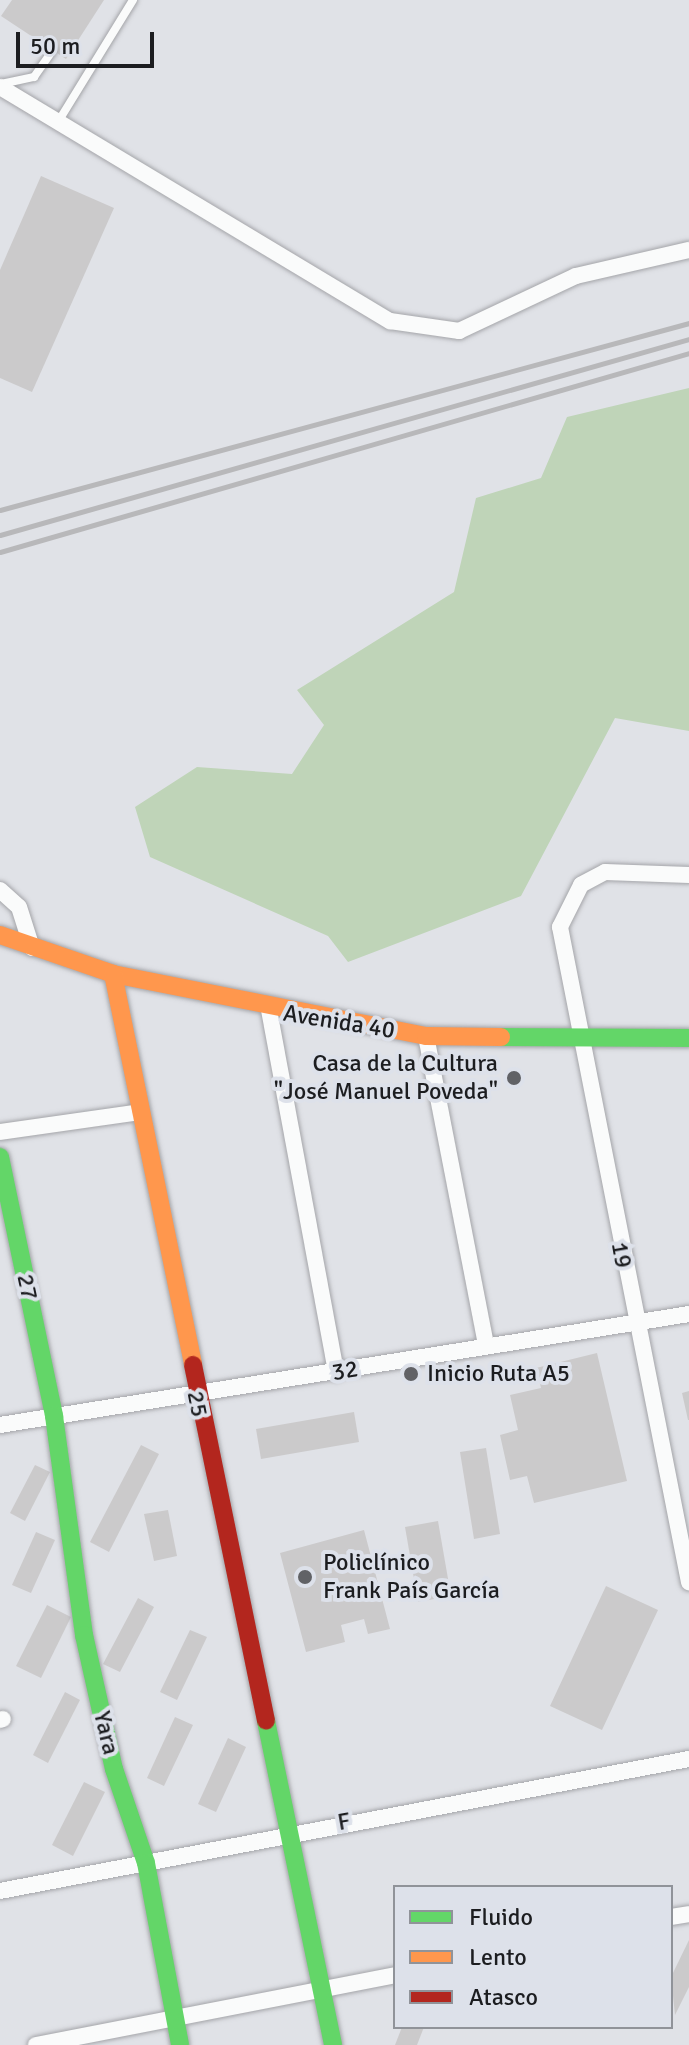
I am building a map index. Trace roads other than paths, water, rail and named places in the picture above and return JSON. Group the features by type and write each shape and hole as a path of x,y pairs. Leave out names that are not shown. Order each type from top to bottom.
{"street":[{"path":"0,85 58,123 390,321 459,331 576,276 689,250"},
{"name":"19","path":"689,875 605,872 581,885 560,927 583,1038 632,1323 689,1582"},
{"path":"0,890 19,907 32,948"},
{"name":"Avenida 40","path":"0,935 113,974 269,1010 426,1036 689,1038"},
{"name":"25","path":"113,974 195,1395 333,2045"},
{"path":"269,1010 336,1373"},
{"path":"426,1036 486,1345"},
{"path":"0,1132 141,1112"},
{"name":"27","path":"0,1157 54,1416"},
{"name":"32","path":"0,1425 689,1314"},
{"name":"Yara","path":"54,1416 84,1635 114,1769 146,1863 180,2045"},
{"name":"F","path":"0,1891 286,1833 689,1759"},
{"path":"36,2045 393,1975"}],"lane":[{"path":"58,123 133,0"},
{"path":"0,85 34,77 53,50"}],"railway":[{"path":"0,510 689,323"},
{"path":"0,535 689,339"},
{"path":"0,552 689,353"}],"place":[{"name":"Casa de la Cultura \"José Manuel Poveda\"","path":"514,1078"},
{"name":"Inicio Ruta A5","path":"411,1374"},
{"name":"Policlínico Frank País García","path":"305,1577"}]}
